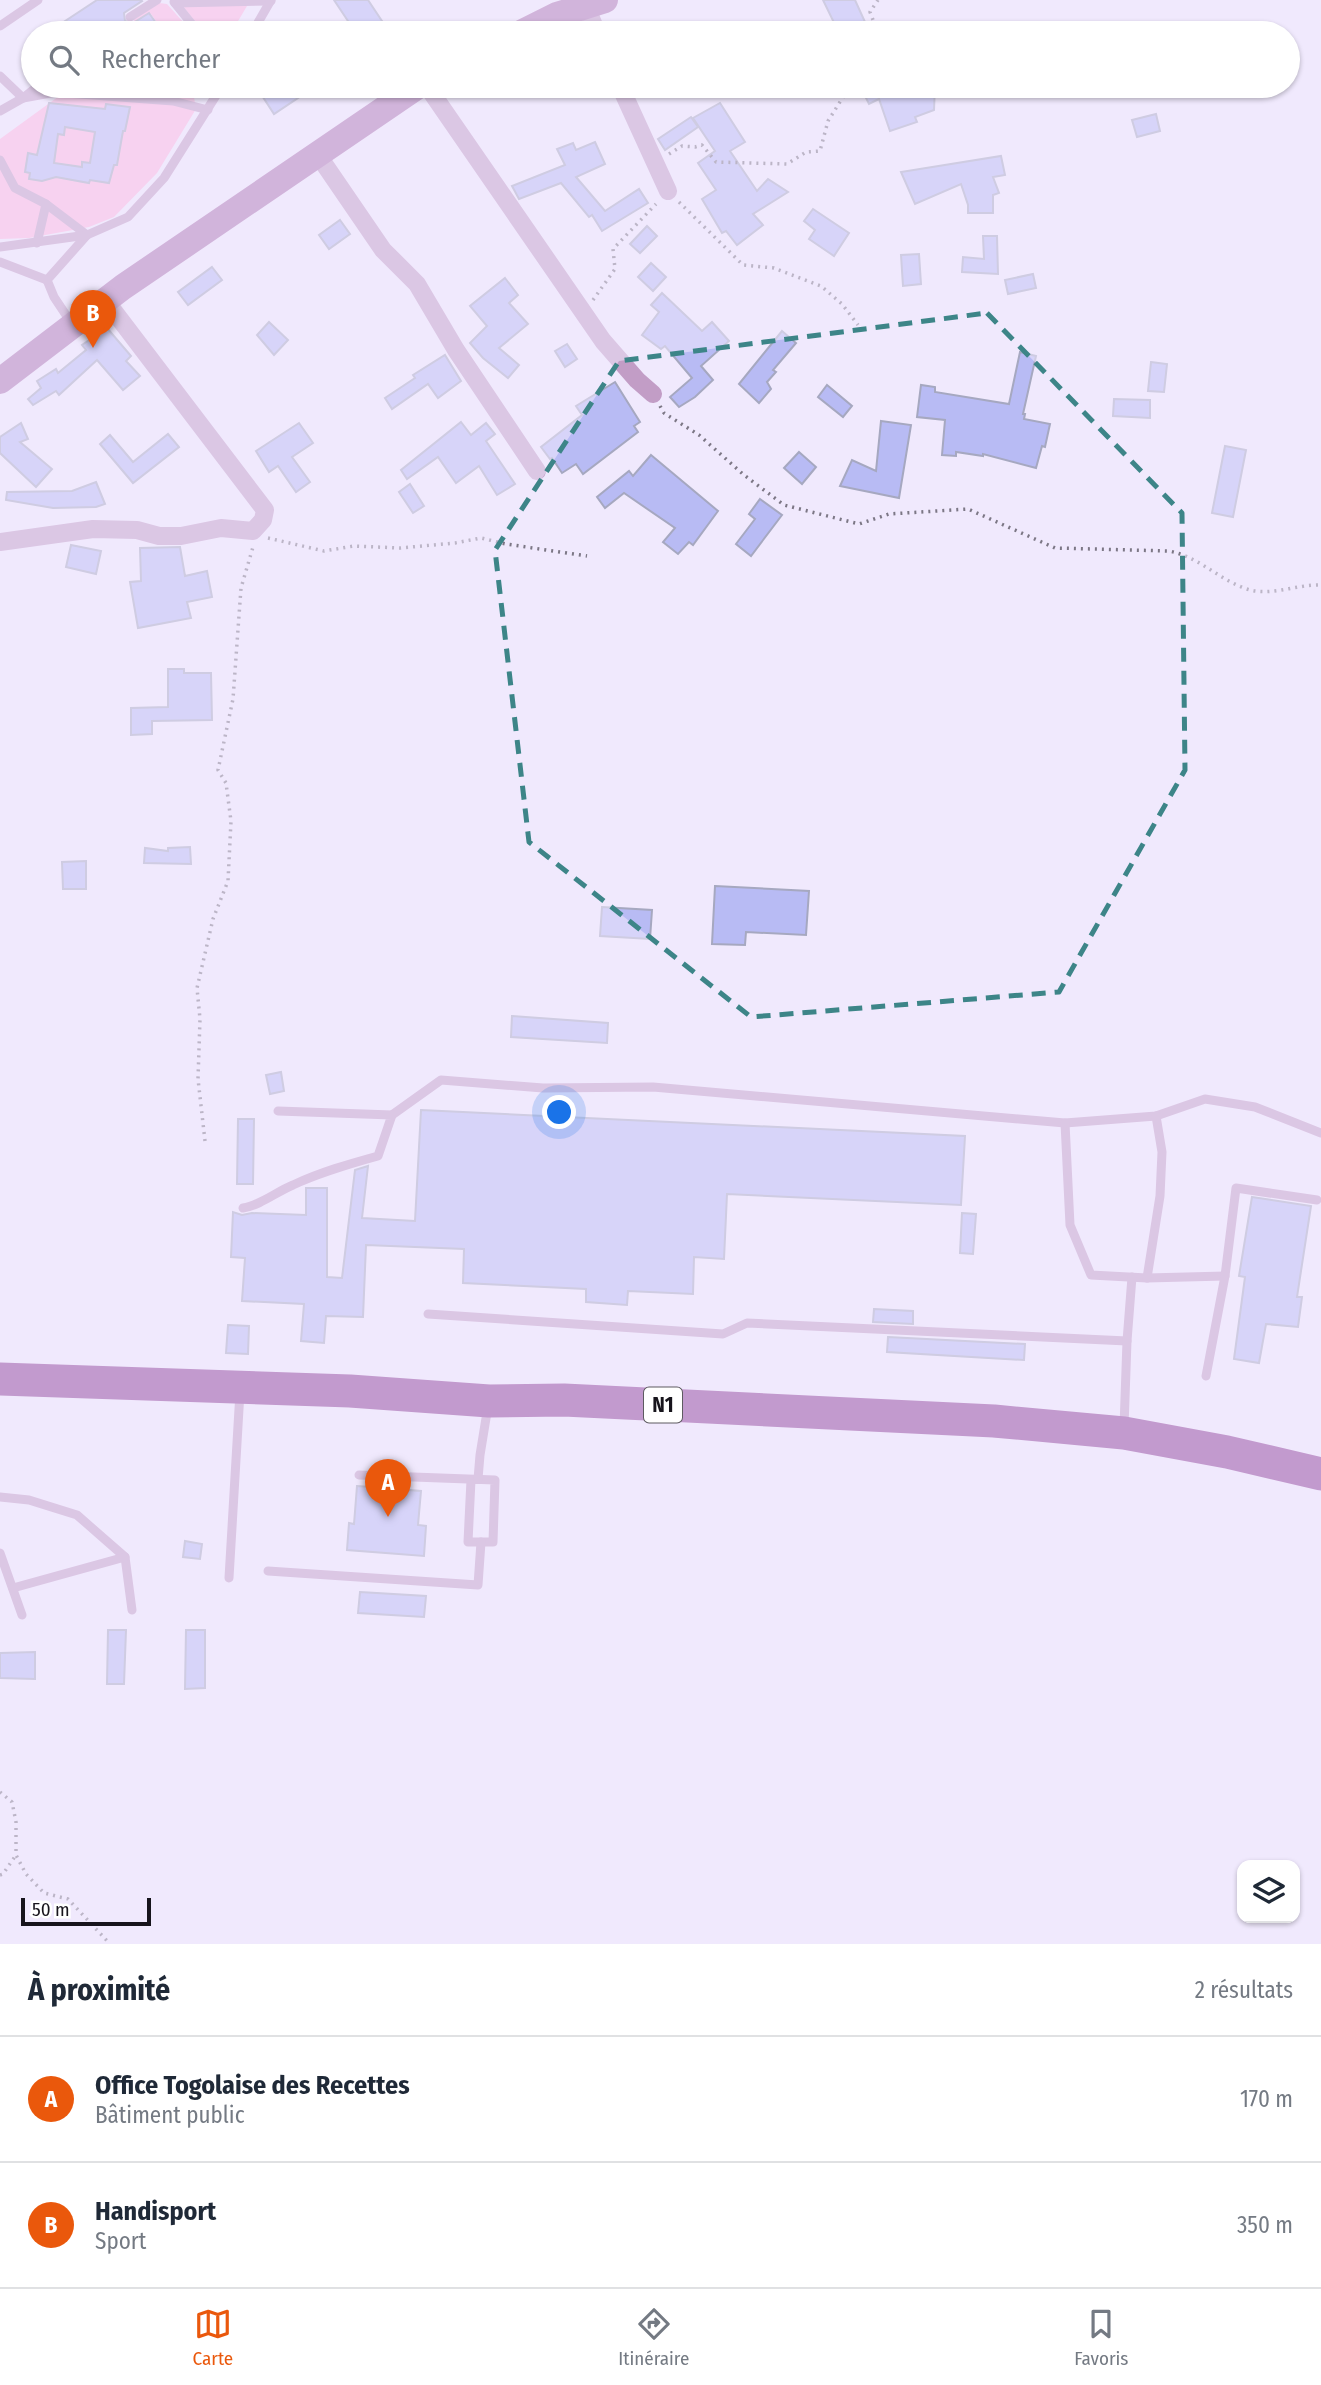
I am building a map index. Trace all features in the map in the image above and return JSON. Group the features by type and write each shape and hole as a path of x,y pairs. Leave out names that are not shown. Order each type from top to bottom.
{"highway":[{"name":"N1","path":"0,1379 350,1391 489,1401 564,1400 981,1421 1124,1433 1321,1474"}],"main road":[{"path":"537,21 555,8 595,3"},
{"path":"0,380 123,286 401,98"}],"street":[{"path":"595,3 596,21"},
{"path":"435,98 603,341 653,394"},
{"path":"625,98 668,191"},
{"path":"318,155 383,250 417,284 456,350 537,471"},
{"path":"0,542 93,528 137,530 159,536 181,536 221,528 253,531 263,520 265,510 106,301"}],"lane":[{"path":"0,26 38,0"},
{"path":"131,18 157,0"},
{"path":"174,2 271,1"},
{"path":"259,21 271,1"},
{"path":"174,2 190,21"},
{"path":"0,76 21,95"},
{"path":"0,111 21,98"},
{"path":"133,98 173,101 208,110"},
{"path":"0,247 87,235 128,217 164,178 215,98"},
{"path":"0,160 15,188 46,204 87,235"},
{"path":"37,243 46,204"},
{"path":"47,280 87,235"},
{"path":"0,262 47,280 54,297 73,326"},
{"path":"243,1208 255,1206 279,1191 326,1170 378,1156 392,1115 441,1080 543,1088 653,1087 1065,1123 1156,1116 1205,1099 1255,1107 1321,1133"},
{"path":"278,1111 392,1115"},
{"path":"1147,1278 1160,1196 1161,1152 1156,1116"},
{"path":"1065,1123 1070,1225 1091,1275 1147,1278 1225,1276"},
{"path":"1206,1376 1225,1276 1236,1188 1317,1200"},
{"path":"1124,1433 1132,1277"},
{"path":"428,1314 723,1334 747,1322 1127,1341"},
{"path":"229,1578 240,1387"},
{"path":"359,1475 474,1480 495,1480 493,1542 468,1542 474,1480 489,1401"},
{"path":"0,1497 29,1500 77,1515 125,1556 132,1610"},
{"path":"268,1571 478,1585 481,1542"},
{"path":"0,1553 22,1615"},
{"path":"13,1588 125,1556"}],"path":[{"path":"873,21 870,12 878,0"},
{"path":"654,163 682,146 702,145 716,162 786,164 806,152 820,151 828,121 842,98"},
{"path":"583,313 615,269 613,249 668,191 743,265 774,268 821,286 842,304 858,325"},
{"path":"653,394 664,413 699,435 744,475 784,505 859,524 889,514 968,509 1055,548 1184,554 1244,588 1261,592 1307,584 1321,585"},
{"path":"205,1141 198,1079 200,1019 197,988 213,919 228,881 231,821 226,783 218,770 233,699 241,587 257,535 324,551 354,546 400,548 481,538 587,555"},
{"path":"0,1792 12,1802 16,1822 16,1855 26,1874 44,1893 68,1899 110,1944"},
{"path":"0,1875 16,1855"}],"highlighted area":[{"path":"987,313 1182,513 1185,770 1059,992 751,1017 529,842 495,550 619,361"}],"shaded area":[{"path":"159,3 167,4 182,21 156,21 151,14 141,21 134,19"},
{"path":"183,6 247,6 238,21 195,21"},
{"path":"56,98 194,98 196,109 157,173 114,217 89,227 29,238 0,239 0,139"}],"building":[{"path":"97,0 142,1 124,13 125,21 65,21"},
{"path":"334,0 368,0 382,21 348,21"},
{"path":"823,0 855,0 865,21 833,21"},
{"path":"149,13 155,21 136,21"},
{"path":"264,98 298,98 274,114"},
{"path":"866,98 934,98 934,110 915,117 917,122 890,131 879,99 869,104"},
{"path":"49,103 105,109 106,104 130,107 117,165 114,165 109,183 90,180 89,183 56,177 42,181 29,179 30,173 25,172 28,153 37,155","holes":["65,127 95,132 90,163 82,162 82,167 54,163 58,134 64,135"]},
{"path":"720,103 745,142 730,151 757,191 768,179 788,192 753,214 763,225 737,245 726,231 722,233 702,199 716,190 698,163 715,151 693,118"},
{"path":"1156,114 1160,131 1137,137 1132,120"},
{"path":"691,117 698,127 665,150 658,139"},
{"path":"595,142 605,164 576,177 605,211 639,189 648,203 602,231 592,215 589,217 561,183 519,199 512,186 565,165 557,149 573,143 576,150"},
{"path":"1001,156 1005,175 993,177 999,193 993,195 993,213 968,213 961,184 915,204 901,172"},
{"path":"813,209 849,233 834,256 809,239 815,230 804,221"},
{"path":"340,220 350,234 329,249 319,235"},
{"path":"647,226 657,236 640,253 630,244"},
{"path":"983,236 997,236 998,274 962,272 963,257 984,259"},
{"path":"919,254 921,284 903,286 901,255"},
{"path":"651,263 666,277 653,291 638,277"},
{"path":"212,267 222,280 188,305 178,292"},
{"path":"1033,274 1036,288 1008,294 1005,280"},
{"path":"505,278 518,295 509,303 528,324 499,348 519,365 508,378 483,358 470,343 487,326 470,306"},
{"path":"662,293 702,331 712,322 729,341 701,366 713,380 695,397 679,407 670,397 692,378 665,346 661,349 642,335 659,312 651,305"},
{"path":"269,322 288,340 274,355 257,335"},
{"path":"107,328 131,356 126,361 140,376 123,390 97,360 59,395 56,391 33,405 28,399 41,388 37,381 56,369 58,373 86,350 82,345"},
{"path":"782,331 796,343 773,370 776,372 767,382 771,389 759,403 739,384"},
{"path":"567,344 577,359 565,367 555,351"},
{"path":"1020,352 1036,356 1024,419 1050,424 1045,447 1042,446 1036,468 983,454 956,452 956,456 942,455 945,420 917,417 921,385 935,387 935,392 1009,404"},
{"path":"445,355 461,381 438,398 428,384 392,409 385,398 415,378 413,375"},
{"path":"1151,362 1167,364 1164,392 1148,391"},
{"path":"615,382 640,422 634,426 638,432 583,474 576,464 562,473 541,447 582,415 576,406"},
{"path":"827,385 852,406 843,417 818,397"},
{"path":"1114,399 1150,400 1150,418 1113,416"},
{"path":"881,421 911,425 899,498 840,486 852,460 876,471"},
{"path":"461,422 471,435 486,423 495,434 486,441 515,484 497,495 479,466 456,483 438,457 407,479 401,470"},
{"path":"21,423 28,439 20,442 52,469 36,487 0,453 0,437"},
{"path":"299,423 313,443 292,457 310,482 296,492 278,466 269,472 256,451"},
{"path":"168,434 179,447 133,483 100,444 110,435 133,462"},
{"path":"1225,446 1246,450 1233,517 1212,513"},
{"path":"799,452 816,467 802,484 784,468"},
{"path":"651,455 718,511 693,545 689,542 678,554 663,542 675,528 624,493 605,508 597,497 629,471 633,476"},
{"path":"96,482 105,504 96,507 53,508 6,500 7,492 72,491"},
{"path":"410,484 424,506 413,513 399,492"},
{"path":"760,499 782,515 751,556 736,544 755,519 749,514"},
{"path":"71,545 101,551 96,574 66,567"},
{"path":"180,547 185,576 207,571 212,597 187,602 191,618 138,628 130,582 141,581 140,548"},
{"path":"168,669 184,669 184,673 211,673 212,720 152,721 152,734 131,735 131,708 168,707"},
{"path":"190,847 191,864 144,863 145,848 168,851 168,848"},
{"path":"86,861 86,889 63,889 62,862"},
{"path":"715,886 809,891 806,935 746,932 745,945 712,944"},
{"path":"602,907 652,910 650,939 600,936"},
{"path":"512,1016 608,1023 607,1043 511,1037"},
{"path":"281,1072 284,1091 270,1094 266,1075"},
{"path":"421,1110 965,1136 961,1205 727,1194 724,1259 694,1257 693,1294 628,1291 627,1305 586,1302 586,1289 463,1283 464,1249 366,1245 363,1317 326,1316 324,1343 301,1341 304,1304 242,1301 245,1258 231,1257 233,1212 242,1215 306,1215 306,1188 327,1188 327,1277 342,1278 355,1170 368,1166 362,1218 415,1221"},
{"path":"238,1119 254,1119 253,1184 237,1184"},
{"path":"1252,1197 1311,1206 1297,1297 1302,1297 1298,1327 1266,1324 1259,1363 1234,1359 1245,1277 1239,1276"},
{"path":"962,1213 976,1214 973,1254 960,1253"},
{"path":"874,1309 913,1311 913,1324 873,1322"},
{"path":"228,1325 249,1326 248,1354 226,1353"},
{"path":"888,1337 1025,1344 1024,1360 887,1352"},
{"path":"357,1486 421,1491 418,1525 426,1526 424,1556 347,1550 349,1523 354,1524"},
{"path":"185,1541 202,1544 200,1559 183,1557"},
{"path":"360,1592 426,1596 424,1617 358,1613"},
{"path":"108,1630 126,1630 124,1684 107,1684"},
{"path":"186,1630 205,1630 205,1688 185,1689"},
{"path":"35,1652 35,1679 0,1678 0,1653"}],"place":[{"name":"Handisport","path":"93,348"},
{"name":"Office Togolaise des Recettes","path":"388,1517"}]}
